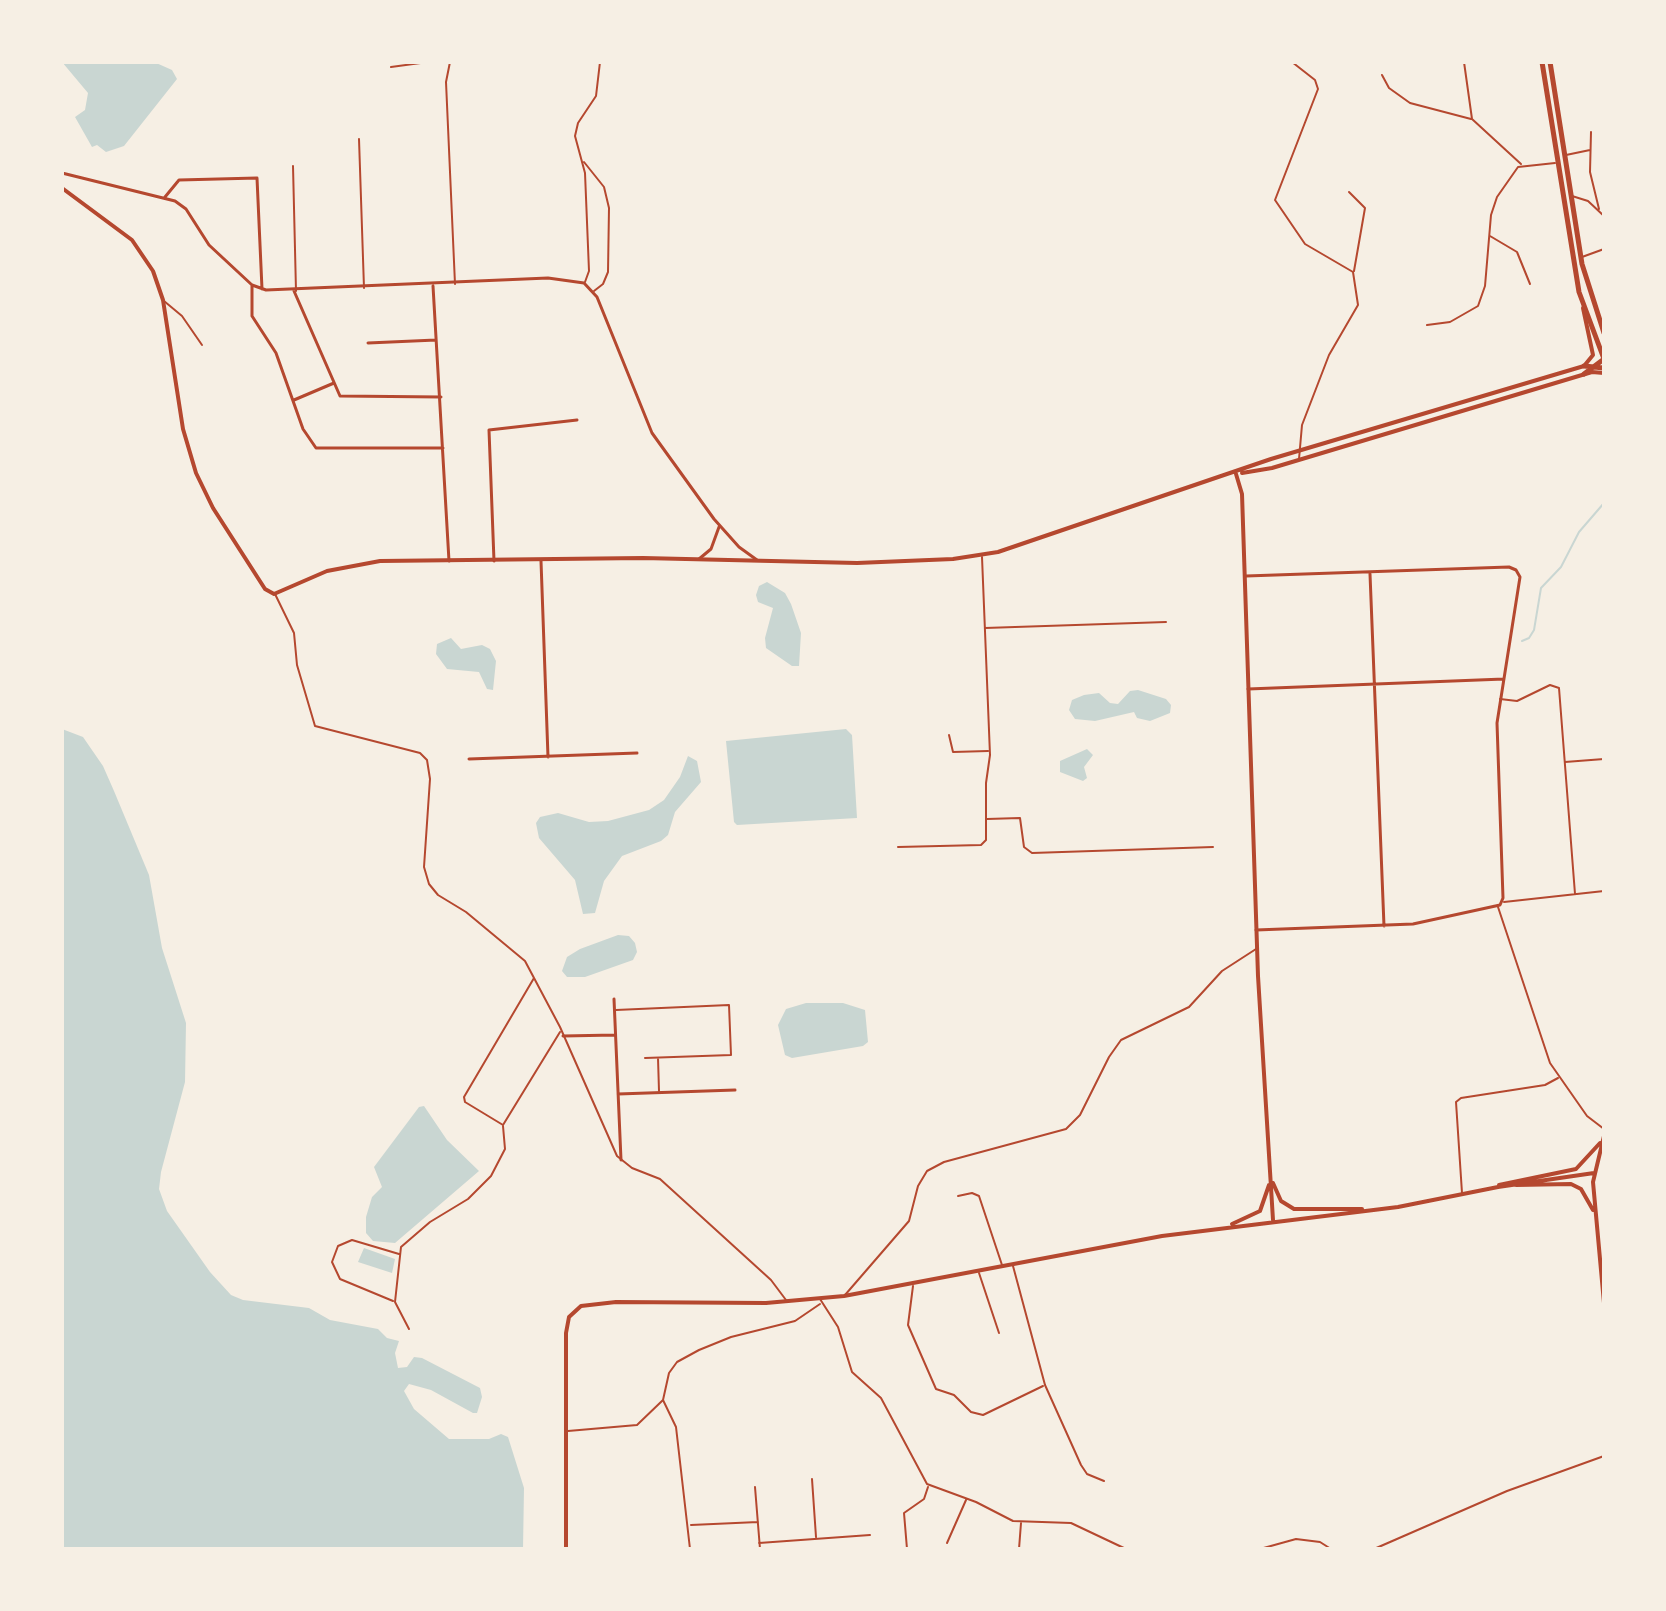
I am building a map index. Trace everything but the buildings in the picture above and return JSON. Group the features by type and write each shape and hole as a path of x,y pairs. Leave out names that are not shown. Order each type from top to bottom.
{"main road":[{"path":"1542,62 1583,308 1604,359 1602,369"},
{"path":"1550,62 1581,257 1590,297 1604,333"},
{"path":"1584,366 1602,369"},
{"path":"1584,374 1602,369"}],"street":[{"path":"62,173 165,197 186,209 203,238 252,285 262,289 295,291 548,278 584,283 594,291 647,424 718,524 744,552 760,561"},
{"path":"165,197 179,180 257,178 262,289"},
{"path":"62,188 132,240 153,271 163,300 183,429 196,473 210,502 265,589 274,593 327,571 360,563 699,559 857,563 982,556 1298,452 1584,366 1593,355 1583,308"},
{"path":"252,285 252,316 276,353 306,435 319,450 443,448"},
{"path":"433,285 449,561"},
{"path":"295,291 343,398 441,397"},
{"path":"368,343 437,340"},
{"path":"1236,474 1299,460 1602,369"},
{"path":"294,400 334,383"},
{"path":"494,561 489,430 577,420"},
{"path":"1236,474 1242,494 1256,930 1273,1220"},
{"path":"699,559 713,546 718,524"},
{"path":"541,561 548,757"},
{"path":"1244,576 1509,567 1516,570 1520,583 1497,729 1500,904 1426,922 1256,930"},
{"path":"1370,572 1384,926"},
{"path":"1248,689 1504,679"},
{"path":"469,759 637,753"},
{"path":"614,999 621,1160"},
{"path":"563,1036 615,1035"},
{"path":"618,1094 735,1090"},
{"path":"1498,1187 1505,1182 1576,1169 1588,1159 1603,1138"},
{"path":"1603,1138 1594,1173 1594,1212 1604,1303"},
{"path":"566,1549 566,1333 569,1317 577,1308 603,1302 820,1301 1221,1228 1372,1210 1594,1173"},
{"path":"1271,1179 1281,1201 1294,1209 1372,1210"},
{"path":"1221,1228 1260,1211 1271,1179"},
{"path":"1514,1184 1571,1184 1584,1192 1594,1212"}],"lane":[{"path":"391,67 428,62"},
{"path":"450,62 446,82 455,284"},
{"path":"584,283 589,271 583,162 576,129 596,96 600,62"},
{"path":"1292,62 1315,80 1318,89 1275,200 1305,244 1353,272"},
{"path":"1464,62 1472,119"},
{"path":"1382,75 1395,93 1410,103 1472,119 1522,165 1558,162 1590,150"},
{"path":"1591,132 1590,172 1599,209 1604,216"},
{"path":"359,139 364,288"},
{"path":"583,162 604,187 609,208 608,272 603,284 594,291"},
{"path":"1427,325 1450,322 1478,306 1485,286 1493,203 1522,165"},
{"path":"293,166 295,291"},
{"path":"1299,460 1302,425 1329,355 1357,309 1353,272 1365,208 1349,192"},
{"path":"1571,196 1599,209"},
{"path":"1490,236 1517,252 1530,284"},
{"path":"1581,257 1604,249"},
{"path":"163,300 182,316 202,345"},
{"path":"898,847 981,845 986,840 989,751 982,556"},
{"path":"274,593 294,633 295,656 315,726 420,753 427,760 430,788 424,867 429,884 438,895 466,912 522,958 561,1030 613,1150 621,1160 660,1179 771,1280 787,1301"},
{"path":"984,628 1166,622"},
{"path":"1500,699 1523,700 1557,686 1575,894"},
{"path":"949,735 953,752 989,751"},
{"path":"1564,762 1604,759"},
{"path":"986,819 1020,818 1024,847 1032,853 1213,847"},
{"path":"1604,891 1500,904 1530,1011 1558,1078 1587,1116 1604,1129"},
{"path":"844,1296 909,1221 920,1180 927,1171 944,1162 1066,1129 1077,1120 1121,1040 1189,1007 1222,971 1257,949"},
{"path":"503,1125 465,1102 464,1097 534,978"},
{"path":"614,1010 729,1005 731,1055 645,1058"},
{"path":"409,1329 395,1302 399,1254 405,1242 468,1199 491,1176 505,1149 503,1125 561,1030"},
{"path":"658,1057 659,1092"},
{"path":"1462,1194 1456,1102 1461,1098 1545,1085 1558,1078"},
{"path":"958,1196 972,1193 979,1196 1003,1267"},
{"path":"395,1302 340,1279 332,1262 338,1246 352,1240 399,1254"},
{"path":"1012,1265 1045,1385 1081,1465 1087,1474 1104,1481"},
{"path":"979,1272 999,1333"},
{"path":"914,1285 908,1325 936,1389 954,1395 971,1412 983,1415 1045,1385"},
{"path":"567,1431 637,1425 663,1400 669,1373 684,1357 731,1337 795,1321 820,1301 838,1327 852,1372 881,1398 927,1484 924,1499 904,1513 907,1549"},
{"path":"663,1400 676,1427 690,1549"},
{"path":"1374,1549 1507,1491 1604,1456"},
{"path":"812,1479 817,1539"},
{"path":"927,1484 1021,1523 1071,1523 1126,1549"},
{"path":"755,1487 760,1549"},
{"path":"947,1543 966,1499"},
{"path":"689,1525 758,1522"},
{"path":"1019,1549 1021,1523"},
{"path":"759,1543 870,1535"},
{"path":"1260,1549 1296,1539 1320,1542 1331,1549"}],"shaded area":[{"path":"62,62 154,62 172,70 177,79 124,146 106,152 97,145 92,147 75,117 85,110 88,93"},
{"path":"767,582 785,593 791,604 801,633 799,666 792,666 766,648 765,638 773,608 758,602 756,595 759,586"},
{"path":"451,638 461,649 482,645 490,649 496,661 493,690 487,689 479,672 447,669 436,654 437,644"},
{"path":"1138,690 1166,699 1171,705 1170,713 1150,721 1137,718 1134,712 1095,721 1075,719 1069,710 1072,700 1084,695 1099,693 1110,703 1118,704 1130,691"},
{"path":"62,729 83,737 103,766 114,791 149,875 162,948 186,1023 185,1082 159,1189 167,1211 210,1272 231,1295 243,1300 309,1308 330,1320 378,1329 387,1338 399,1341 395,1353 398,1368 407,1367 414,1357 422,1358 480,1388 482,1397 477,1413 431,1390 409,1384 404,1391 414,1409 449,1439 489,1439 501,1434 508,1437 524,1488 523,1549 62,1549"},
{"path":"846,729 852,735 857,818 737,825 734,822 726,741"},
{"path":"1087,749 1093,755 1084,767 1087,778 1083,781 1060,772 1060,761"},
{"path":"688,756 697,761 701,782 675,812 668,835 661,841 622,856 604,881 595,913 583,914 575,880 539,838 536,823 540,817 558,813 589,822 608,821 649,810 664,800 680,777"},
{"path":"618,935 629,936 635,943 637,952 633,960 585,977 567,977 562,971 567,957"},
{"path":"806,1003 843,1003 865,1010 868,1042 863,1046 792,1058 785,1055 778,1025 786,1009"},
{"path":"424,1106 447,1140 479,1171 395,1243 373,1241 366,1233 366,1217 372,1197 382,1187 374,1167 419,1107"},
{"path":"364,1248 395,1259 392,1273 358,1262"}],"waterway":[{"path":"1522,641 1529,638 1534,630 1541,588 1561,567 1579,532 1604,503"}]}
